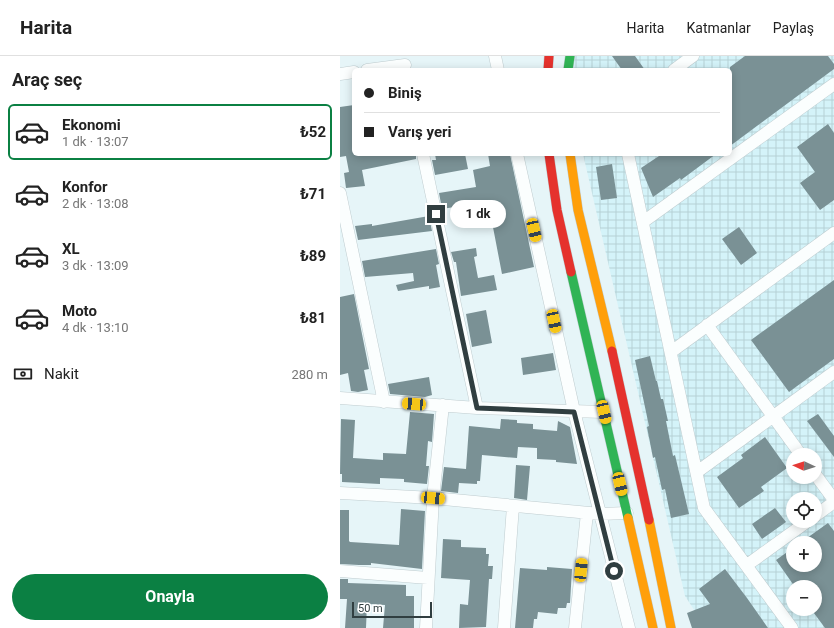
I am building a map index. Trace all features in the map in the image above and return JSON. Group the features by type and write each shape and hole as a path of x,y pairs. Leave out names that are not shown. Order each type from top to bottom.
{"main road":[{"path":"548,68 549,56"},
{"path":"568,68 570,56"},
{"path":"549,156 558,210 653,628"},
{"path":"570,156 578,210 598,288 662,580 671,628"}],"street":[{"path":"495,56 498,68"},
{"path":"677,68 693,56"},
{"path":"379,68 404,64"},
{"path":"340,74 352,72"},
{"path":"643,222 834,84"},
{"path":"423,156 477,408"},
{"path":"517,156 574,412 628,628"},
{"path":"628,156 704,508 792,628"},
{"path":"340,193 384,402"},
{"path":"671,352 834,234"},
{"path":"707,325 796,448"},
{"path":"697,472 834,372"},
{"path":"340,398 477,408 604,412"},
{"path":"426,628 433,498 443,406"},
{"path":"822,484 834,501 822,510"},
{"path":"340,493 433,498 600,514 627,513"},
{"path":"504,628 513,506"},
{"path":"575,628 587,513"},
{"path":"747,565 798,528"},
{"path":"340,571 428,578"}],"shaded area":[{"path":"565,56 834,56 834,628 706,628 685,596 583,156 732,156 732,68 567,68"}],"building":[{"path":"612,56 635,56 644,68 621,68"},
{"path":"745,56 828,56 834,64 834,69 732,145 732,68 730,67"},
{"path":"352,105 352,156 416,156 416,159 362,170 365,186 346,188 344,173 349,172 346,156 340,157 340,107"},
{"path":"828,124 834,133 834,200 820,210 800,183 815,172 797,147"},
{"path":"435,156 465,156 468,169 435,175 432,160 436,160"},
{"path":"488,156 510,156 534,267 502,274 492,222 483,224 479,203 442,209 439,193 476,187 473,170 490,166"},
{"path":"659,156 713,156 681,180 680,178 653,197 641,168"},
{"path":"612,164 617,198 601,200 596,167"},
{"path":"429,216 432,231 358,240 355,226 372,224 372,226"},
{"path":"739,227 757,253 741,265 722,239"},
{"path":"476,248 477,256 474,257 478,278 494,275 497,290 461,296 456,262 454,262 451,252"},
{"path":"436,249 439,264 436,265 440,287 429,289 429,286 398,291 396,285 414,281 413,273 365,277 362,261"},
{"path":"834,280 834,359 789,392 751,340"},
{"path":"354,294 369,369 364,370 368,390 358,392 351,391 348,373 340,375 340,297"},
{"path":"486,310 492,343 472,347 466,314"},
{"path":"553,353 556,370 523,375 521,358"},
{"path":"650,356 661,399 663,399 673,456 675,455 689,514 671,518 665,489 662,490 655,457 653,458 647,427 649,426 635,360"},
{"path":"429,377 432,395 425,397 390,394 388,384"},
{"path":"410,412 434,414 432,442 428,441 426,466 429,466 427,484 404,482 404,479 380,478 380,484 342,482 342,474 340,474 341,419 355,420 353,458 383,460 383,453 406,454"},
{"path":"818,414 834,436 834,457 807,421"},
{"path":"501,419 517,420 517,423 533,424 533,429 557,431 558,421 570,427 577,464 556,462 556,460 537,459 537,448 518,447 517,458 482,455 480,481 477,481 477,484 459,483 458,493 441,491 444,467 466,469 469,426 500,429"},
{"path":"765,437 786,469 761,487 764,491 739,508 717,477 743,458 741,455"},
{"path":"516,465 530,466 527,500 514,498"},
{"path":"775,508 786,522 762,539 752,524"},
{"path":"401,509 425,511 422,569 371,563 371,565 340,564 340,510 349,510 350,542 399,545"},
{"path":"828,523 834,531 834,628 825,628 816,616 822,616 822,580 790,580 776,560 786,553 786,572 822,572 822,536 810,536"},
{"path":"443,539 461,540 461,547 486,548 486,554 489,554 488,566 493,566 492,579 489,579 486,627 459,628 460,604 468,605 470,580 441,578"},
{"path":"547,567 572,569 570,603 567,603 566,608 558,608 557,614 538,612 537,619 534,619 533,628 515,628 520,568 547,570"},
{"path":"725,569 768,628 692,628 687,613 710,604 699,589"},
{"path":"340,579 348,579 348,583 406,585 406,596 414,596 414,628 383,628 385,605 367,604 366,628 345,628 347,599 340,599"}],"traffic: fast":[{"path":"568,68 570,56"},
{"path":"571,272 628,518"}],"traffic: slow":[{"path":"570,156 578,210 612,351"},
{"path":"628,518 653,628"},
{"path":"649,520 671,628"}],"traffic: jam":[{"path":"548,68 549,56"},
{"path":"549,156 557,210 571,272"},
{"path":"612,351 649,520"}],"route":[{"path":"436,214 477,408 574,412 614,571"}]}
